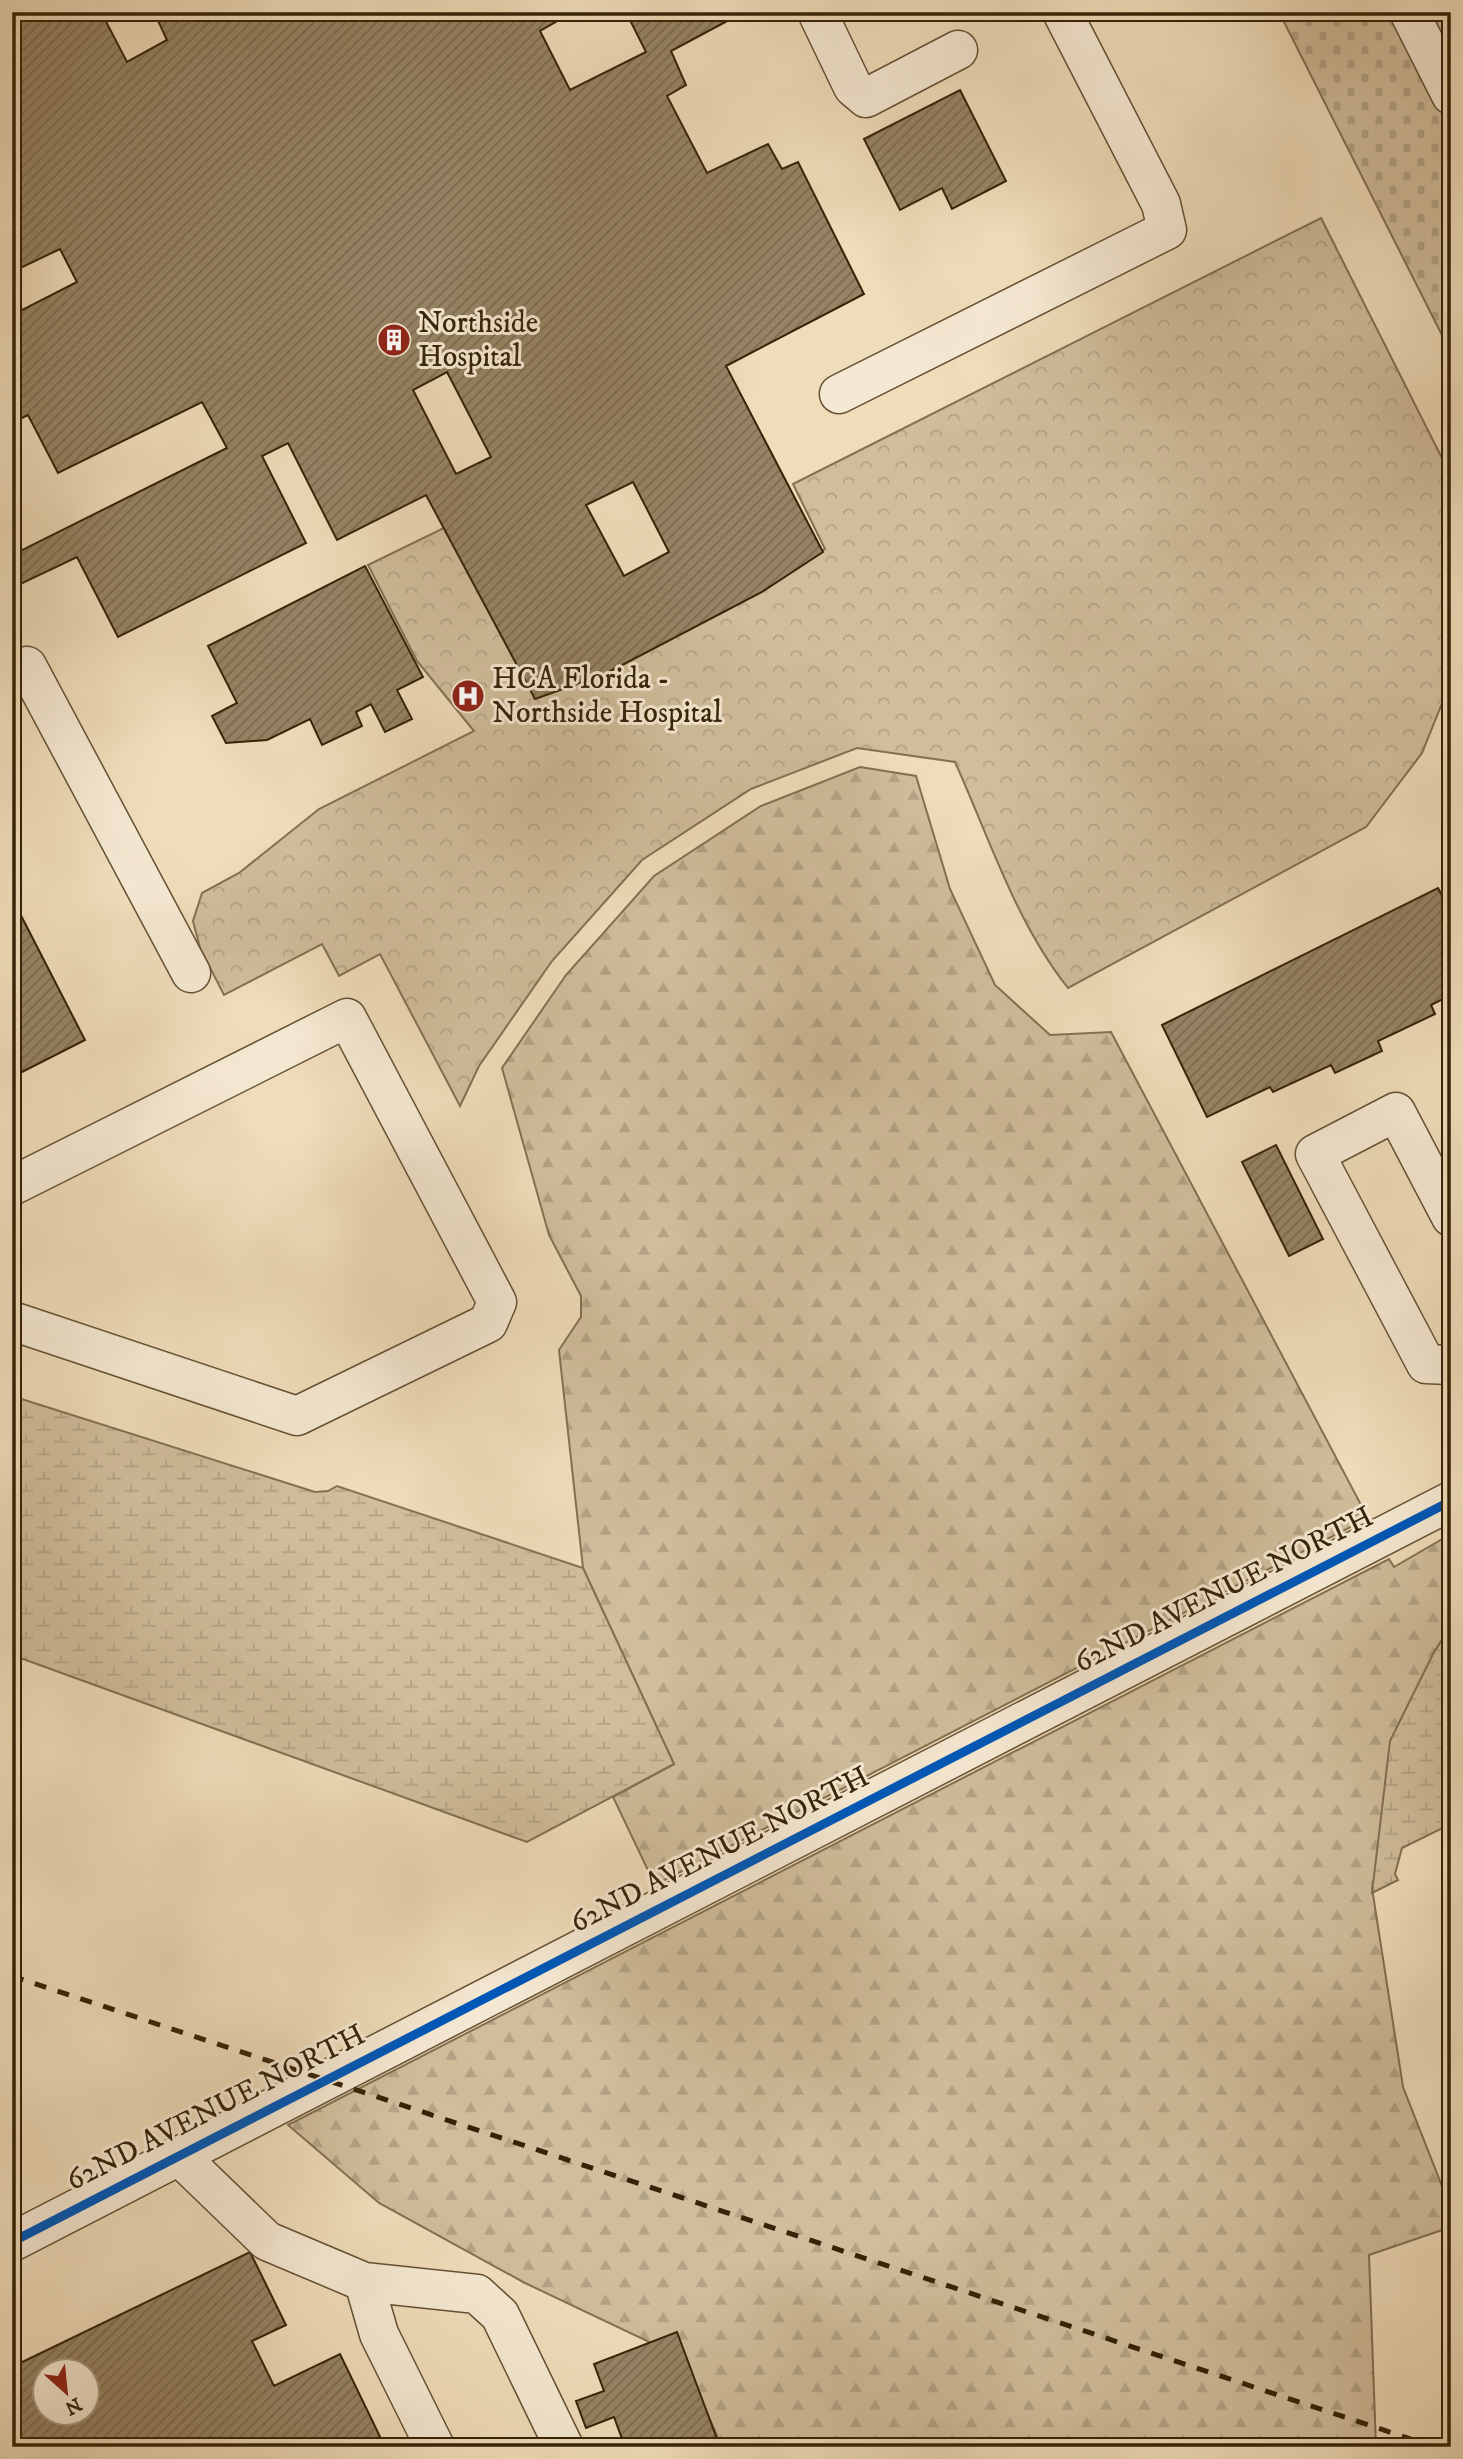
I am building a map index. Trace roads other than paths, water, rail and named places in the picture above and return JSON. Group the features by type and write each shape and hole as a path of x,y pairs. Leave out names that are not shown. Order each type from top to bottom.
{"street":[{"path":"817,12 853,87 866,98 958,50"},
{"path":"839,394 1167,230 1161,204 1062,12"},
{"path":"1409,12 1451,95"},
{"path":"17,660 191,973"},
{"path":"12,1186 347,1018 497,1302 488,1323 296,1416 12,1321"},
{"path":"1451,1217 1396,1112 1315,1154 1426,1364 1451,1365"},
{"name":"62ND AVENUE NORTH","path":"12,2242 1451,1501"},
{"path":"178,2155 267,2241 364,2282 477,2294 500,2315 564,2447"},
{"path":"364,2282 379,2334 435,2447"}],"railway":[{"path":"12,1976 1435,2447"}],"place":[{"name":"Northside Hospital","path":"394,340"},
{"name":"HCA Florida - Northside Hospital","path":"468,696"}]}
